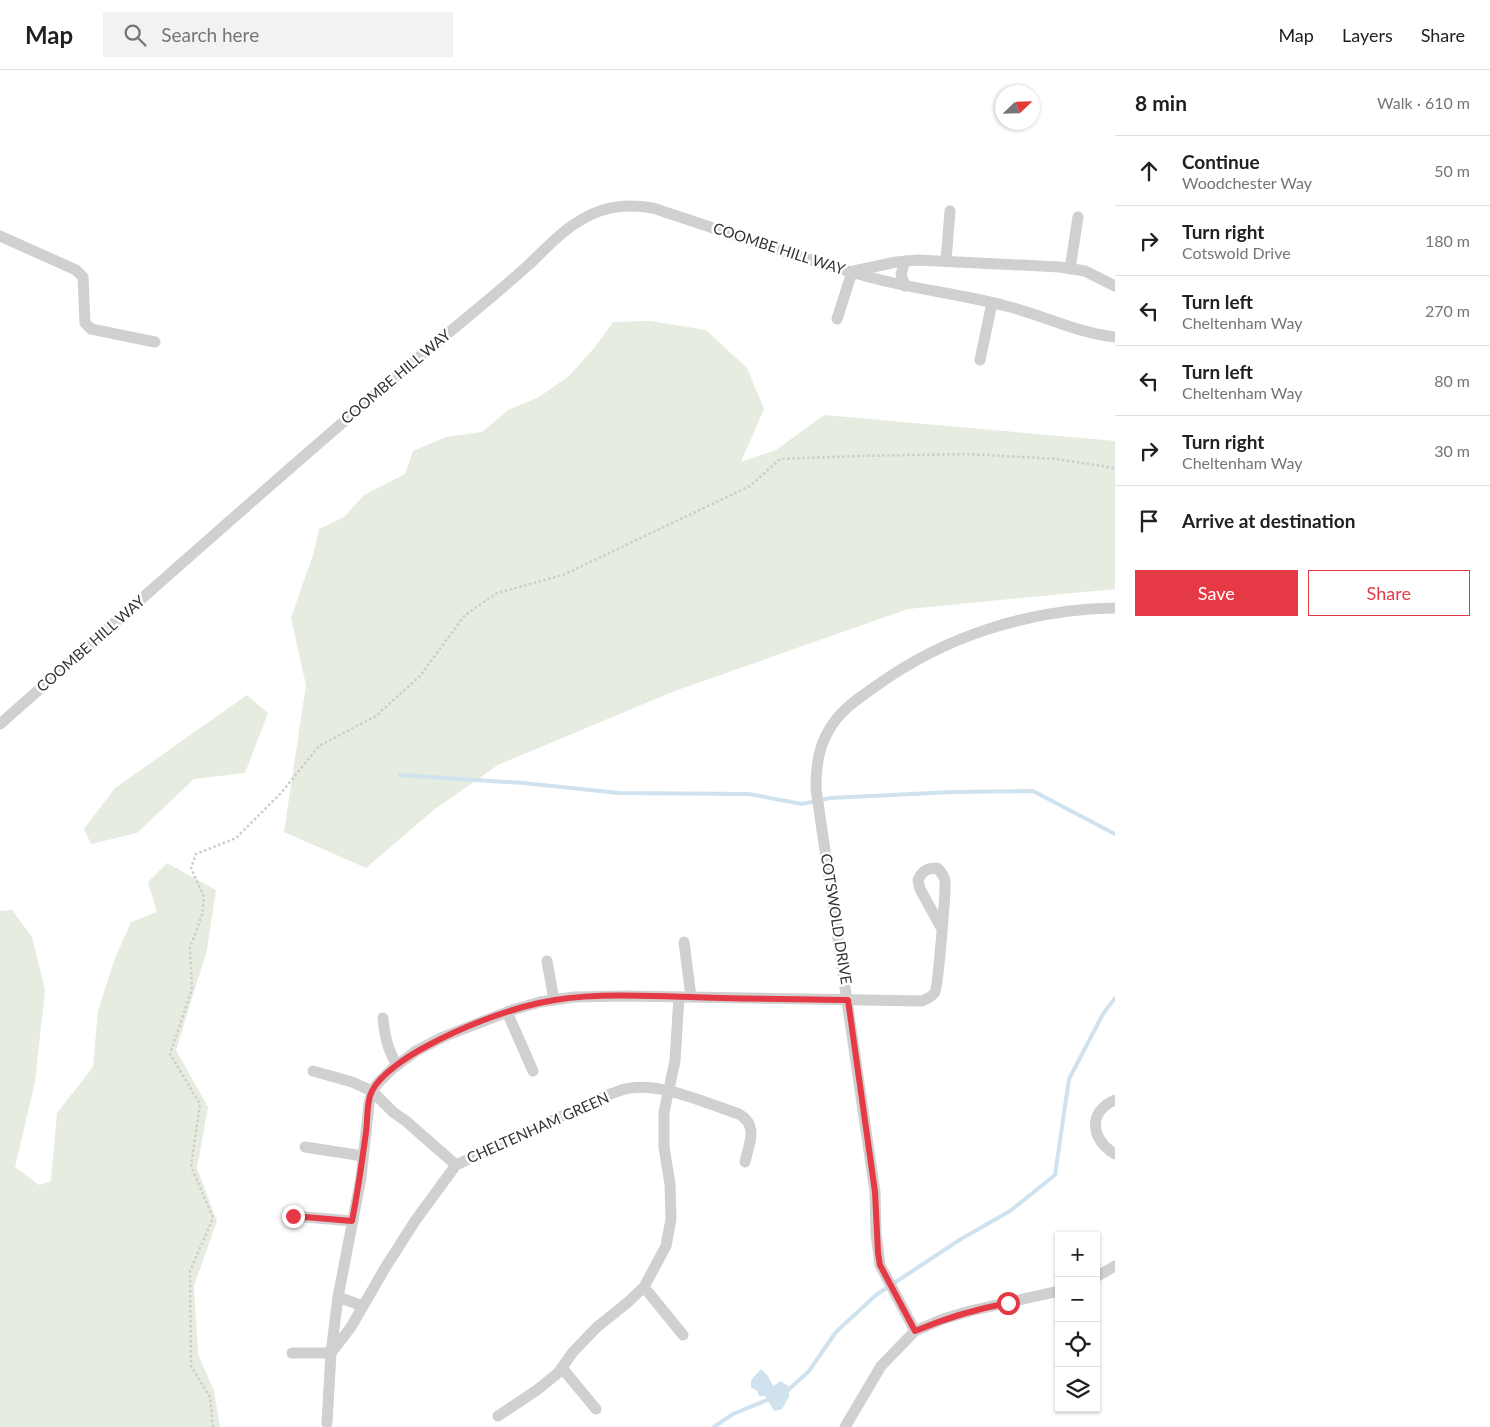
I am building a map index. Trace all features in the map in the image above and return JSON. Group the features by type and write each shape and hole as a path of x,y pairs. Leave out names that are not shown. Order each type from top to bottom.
{"street":[{"name":"COOMBE HILL WAY","path":"0,724 343,421 525,268 572,225 605,209 636,205 653,208 794,256 905,286 992,303 1037,315 1097,335 1115,337"},
{"path":"946,261 950,211"},
{"path":"1070,268 1078,217"},
{"path":"0,236 76,270 83,277 85,323 91,329 155,342"},
{"path":"905,261 901,274 905,286"},
{"name":"COOMBE HILL WAY","path":"852,272 905,261 946,261 1060,267 1085,271 1115,286"},
{"name":"COOMBE HILL WAY","path":"837,319 852,272"},
{"path":"980,360 992,303"},
{"name":"COTSWOLD DRIVE","path":"915,1331 880,1265 878,1253 875,1192 816,789 816,768 819,754 835,720 846,708 895,672 976,633 1013,621 1052,612 1090,608 1115,608"},
{"path":"328,1423 331,1353 338,1296 363,1156 372,1091 397,1066 416,1052 443,1037 507,1012 540,1002 574,997 626,996 922,1001 928,999 935,992 942,928 945,883 943,874 937,868 928,868 921,873 918,880 920,889 942,928"},
{"path":"498,1416 537,1390 562,1368 573,1352 597,1327 644,1287 666,1246 670,1219 670,1184 664,1147 664,1112 675,1061 685,997 684,942"},
{"path":"547,961 554,1000"},
{"path":"507,1012 533,1071"},
{"path":"383,1018 386,1041 397,1066"},
{"path":"314,1071 352,1082 372,1091 393,1112 456,1165"},
{"name":"CHELTENHAM GREEN","path":"331,1353 351,1327 416,1221 456,1165 547,1122 626,1089 668,1090 738,1114 747,1119 751,1132 745,1162"},
{"path":"1115,1100 1100,1110 1095,1124 1098,1137 1105,1147 1115,1154"},
{"path":"305,1147 363,1156"},
{"path":"293,1216 352,1221"},
{"path":"1100,1275 1115,1266"},
{"path":"644,1287 683,1335"},
{"path":"845,1427 881,1366 915,1331 942,1319 970,1310 1055,1292"},
{"path":"338,1296 363,1306"},
{"path":"292,1353 331,1353"},
{"path":"562,1368 596,1409"}],"path":[{"path":"213,1427 210,1397 191,1366 190,1271 213,1218 191,1166 200,1104 170,1054 192,989 190,948 202,915 204,897 191,868 196,854 236,838 281,793 319,746 376,716 420,676 465,615 497,593 563,575 750,486 780,459 967,454 1057,459 1115,468"}],"shaded area":[{"path":"651,321 706,330 747,368 764,409 741,462 776,450 824,415 1115,441 1115,589 908,609 672,692 498,765 435,809 366,868 284,832 306,685 291,618 314,552 319,529 344,517 364,495 405,474 413,451 446,437 482,432 508,410 539,397 569,376 595,347 613,322"},
{"path":"247,695 268,713 245,773 194,779 137,833 91,844 84,829 115,788"},
{"path":"167,863 216,890 207,950 176,1050 208,1107 197,1168 217,1221 194,1286 198,1354 214,1391 220,1427 0,1427 0,911 12,910 32,937 45,990 35,1082 15,1167 39,1185 51,1181 57,1113 93,1067 98,1011 114,961 131,922 157,912 148,882"}],"water":[{"path":"761,1369 768,1376 773,1386 781,1381 789,1387 789,1397 782,1409 774,1411 765,1396 759,1396 757,1391 751,1387 751,1380"}],"waterway":[{"path":"400,775 523,783 619,793 749,794 802,804 830,798 953,792 1033,791 1115,834"},
{"path":"785,1393 809,1371 836,1332 876,1295 961,1239 1010,1211 1055,1175 1069,1079 1103,1014 1115,998"},
{"path":"714,1427 733,1414 772,1398"}],"route":[{"path":"293,1216 352,1221 361,1178 369,1104 372,1091 378,1083 392,1069 416,1052 443,1037 512,1010 540,1002 574,997 626,996 848,1000 875,1192 876,1234 880,1265 899,1302 915,1331 942,1319 970,1310 1008,1303"}]}
